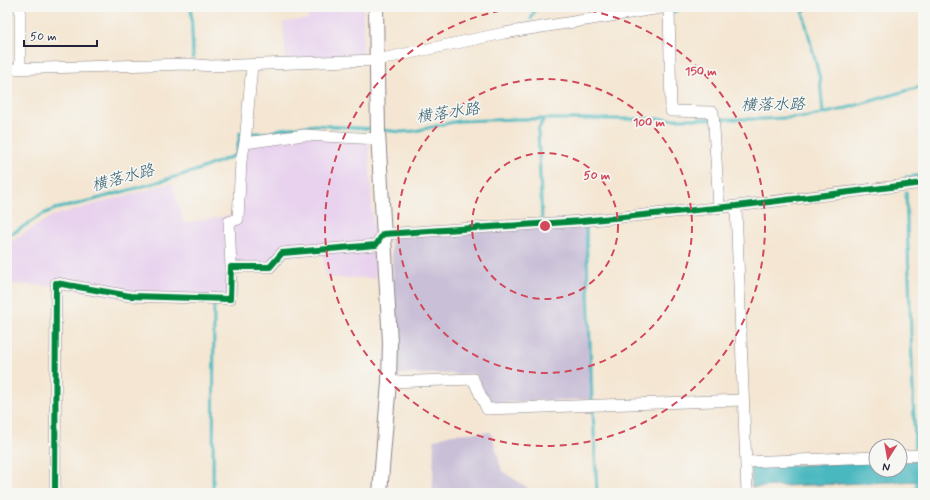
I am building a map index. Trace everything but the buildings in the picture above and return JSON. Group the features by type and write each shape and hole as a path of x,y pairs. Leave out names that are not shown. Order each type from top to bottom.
{"street":[{"path":"20,7 20,69"},
{"path":"376,7 378,133 390,342 389,382 380,493"},
{"path":"7,69 187,64 211,66 377,60 504,33 668,7 671,111 713,112 719,207"},
{"path":"55,493 56,283 130,296 230,299 234,221 252,65"},
{"path":"245,136 378,133"},
{"path":"383,234 582,222 923,184"},
{"path":"736,206 747,493"},
{"path":"231,267 270,266 282,253 376,246 383,234"},
{"path":"389,382 473,379 487,410 743,400"},
{"path":"908,456 923,455"},
{"path":"746,462 868,457"}],"shaded area":[{"path":"308,7 363,7 363,56 286,59 283,22 308,19"},
{"path":"305,131 368,134 376,278 326,278 323,255 283,256 270,271 235,270 233,304 130,300 58,286 7,284 7,244 52,216 172,183 184,223 233,215 237,140"},
{"path":"586,218 592,399 488,403 476,374 395,374 396,318 390,231"},
{"path":"491,432 502,471 535,493 431,493 433,486 434,440 451,434"}],"water":[{"path":"923,460 923,481 752,487 751,467 868,462 868,478 908,478 908,461"}],"waterway":[{"path":"191,7 193,58"},
{"path":"531,19 536,7"},
{"path":"673,12 685,7"},
{"path":"808,7 803,13 820,79 823,114"},
{"name":"横落水路","path":"382,130 401,132 415,131 458,121 518,119 762,119 807,117 840,110 923,86"},
{"path":"542,221 538,130 543,120"},
{"name":"横落水路","path":"7,237 43,214 55,209 82,203 195,171 236,155 240,133 269,133 281,129 315,125 375,129"},
{"path":"235,179 236,155"},
{"path":"906,177 923,175"},
{"path":"906,192 915,447"},
{"path":"586,226 592,399"},
{"path":"213,493 214,303 217,303"},
{"path":"593,411 597,493"},
{"path":"917,481 917,493"}],"cycle path":[{"path":"55,493 56,283 130,296 230,299 231,267 270,267 282,253 376,245 383,234 582,221 736,206 923,183"}]}
